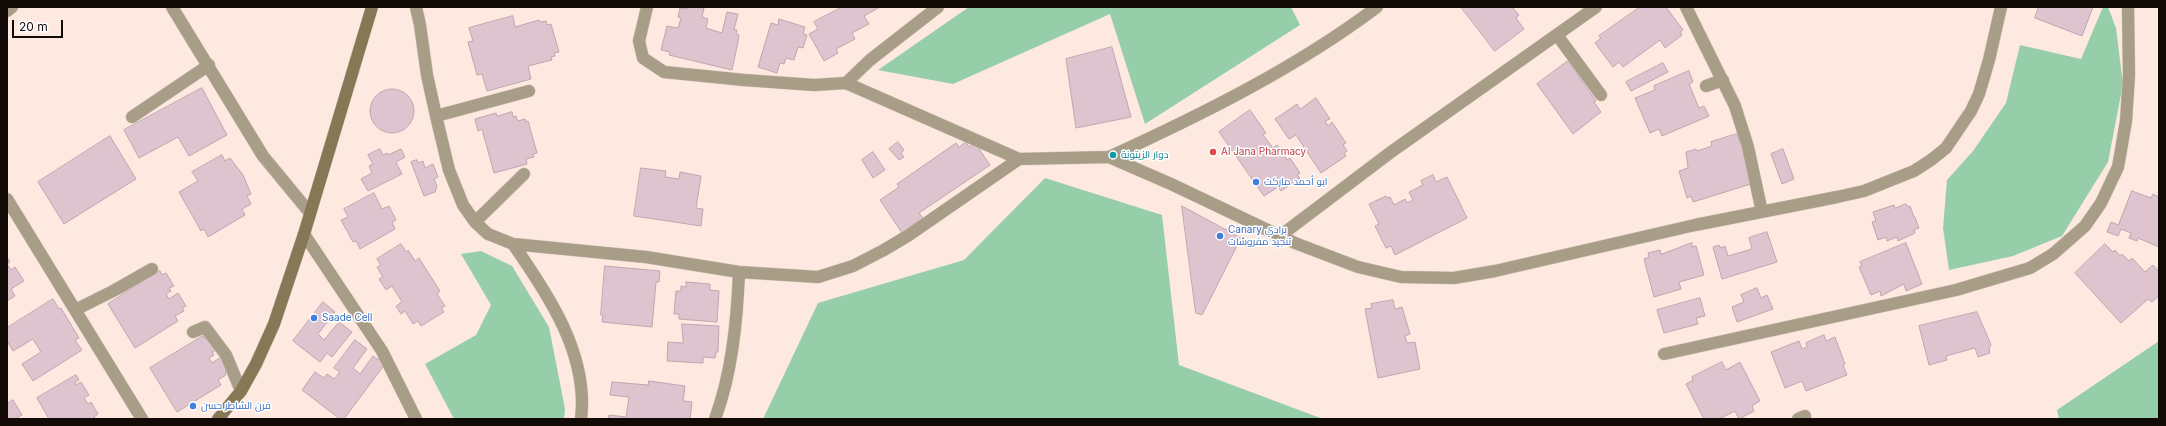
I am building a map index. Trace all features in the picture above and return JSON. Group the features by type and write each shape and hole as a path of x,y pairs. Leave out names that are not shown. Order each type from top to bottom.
{"street":[{"path":"7,11 12,7"},
{"path":"172,7 263,156 310,213"},
{"path":"218,419 240,391 256,364 274,324 304,234 372,7"},
{"path":"416,7 420,25 426,75 449,170 463,205 475,222 488,234 513,244 646,257 739,272 818,277 853,266 909,235 1018,159"},
{"path":"647,7 639,41 643,58 664,72 752,81 814,85 846,84 1018,159 1109,157 1154,136 1249,86 1306,54 1378,7"},
{"path":"846,84 870,60 938,7"},
{"path":"1280,236 1391,152 1596,7"},
{"path":"1686,7 1735,106 1748,147 1762,212"},
{"path":"1109,157 1171,184 1280,236 1358,267 1401,276 1454,278 1495,271 1624,240 1864,191 1914,171 1932,160 1946,148 1971,111 1978,94 2001,7"},
{"path":"1664,354 1956,290 2030,268 2053,254 2085,226 2101,202 2118,167 2126,121 2129,68 2128,7"},
{"path":"1557,35 1601,95"},
{"path":"132,117 209,66"},
{"path":"1706,86 1723,80"},
{"path":"436,116 529,91"},
{"path":"475,222 524,174"},
{"path":"7,199 142,419"},
{"path":"304,234 382,352 416,419"},
{"path":"513,244 551,302 570,341 579,372 582,401 581,419"},
{"path":"75,310 152,269"},
{"path":"715,419 725,393 730,367 739,272"},
{"path":"193,332 205,327 226,355 240,391"}],"green space":[{"path":"969,7 1291,7 1300,25 1145,124 1110,14 953,84 878,70"},
{"path":"2103,7 2108,7 2116,28 2123,84 2108,162 2062,236 2013,256 1949,270 1943,228 1947,180 1973,151 2006,103 2020,45 2081,59"},
{"path":"1045,178 1162,215 1179,365 1323,419 763,419 818,303 964,260"},
{"path":"481,251 512,266 549,327 565,409 564,419 454,419 425,364 476,335 491,305 461,254"},
{"path":"2159,341 2159,419 2059,419 2057,410"}],"building":[{"path":"687,7 704,8 702,17 708,19 706,28 722,33 727,12 738,14 734,30 737,30 736,34 739,35 732,70 669,55 670,52 661,50 667,26 678,28 681,18 678,17 680,8 687,9"},
{"path":"842,7 880,7 864,16 869,24 852,33 855,39 836,49 838,53 824,61 809,34 818,29 814,22"},
{"path":"1461,7 1512,7 1519,15 1516,18 1524,29 1495,51"},
{"path":"1640,7 1666,7 1683,30 1680,32 1682,35 1665,48 1660,40 1623,67 1619,62 1613,67 1595,43 1601,38 1599,36"},
{"path":"2039,7 2093,7 2082,36 2035,18"},
{"path":"513,16 515,27 539,20 540,22 546,21 547,25 551,24 559,52 554,53 555,56 551,57 552,60 528,66 531,79 487,91 482,74 477,75 468,42 473,41 469,28"},
{"path":"779,19 805,27 803,34 807,35 803,48 798,47 794,60 786,58 784,64 780,63 777,73 758,67 771,23 778,25"},
{"path":"1112,47 1131,117 1076,128 1066,59"},
{"path":"1568,61 1596,101 1594,102 1601,112 1573,134 1537,84"},
{"path":"1663,63 1668,72 1631,91 1626,82"},
{"path":"1689,71 1693,82 1689,84 1699,108 1704,106 1709,116 1662,136 1659,129 1650,133 1635,98 1655,90 1654,86"},
{"path":"202,88 227,135 189,156 178,137 139,158 124,130"},
{"path":"388,89 396,89 401,90 408,95 413,102 413,120 408,127 401,132 388,133 380,130 373,123 370,115 370,107 373,99 380,92"},
{"path":"1316,98 1330,119 1325,121 1328,126 1332,122 1346,143 1343,145 1347,151 1344,153 1346,156 1321,173 1296,135 1289,139 1275,119 1297,104 1300,109"},
{"path":"1250,110 1266,133 1263,135 1273,148 1277,145 1280,149 1282,147 1286,154 1284,155 1287,160 1290,158 1300,173 1297,175 1300,178 1281,191 1278,187 1264,196 1219,132"},
{"path":"512,112 513,117 516,116 518,121 525,119 526,122 528,121 537,153 533,154 534,157 526,159 527,164 494,173 482,129 478,131 475,119 496,113 497,116"},
{"path":"1737,134 1739,140 1741,139 1745,152 1743,153 1751,184 1693,202 1691,196 1687,198 1679,171 1688,168 1686,152 1696,149 1697,151 1712,146 1711,142"},
{"path":"110,136 136,179 64,224 38,182"},
{"path":"898,142 904,150 901,153 904,157 899,160 889,149"},
{"path":"966,142 969,147 975,143 990,165 919,213 923,218 902,233 880,200 899,187 897,184 956,143 959,147"},
{"path":"380,149 383,155 387,153 388,155 401,149 405,157 396,162 402,174 368,191 361,179 372,173 369,166 373,164 368,155"},
{"path":"1783,149 1794,179 1782,184 1771,154"},
{"path":"873,152 885,170 873,178 862,160"},
{"path":"222,155 225,161 230,158 243,175 251,194 247,196 251,204 242,209 245,215 208,237 204,229 201,231 179,192 198,181 192,172"},
{"path":"417,160 418,163 423,161 425,168 433,164 438,177 434,179 437,186 435,192 424,196 411,162"},
{"path":"641,168 666,171 665,177 679,179 680,172 701,176 696,208 703,209 701,226 634,216"},
{"path":"1433,175 1436,182 1447,177 1467,218 1395,255 1391,246 1386,248 1375,226 1379,224 1369,204 1386,196 1387,198 1390,197 1394,205 1405,199 1407,203 1413,200 1409,192 1423,185 1421,181"},
{"path":"2132,191 2151,198 2153,194 2159,197 2159,247 2138,238 2137,241 2129,238 2131,233 2121,229 2118,236 2107,232 2111,222 2118,225"},
{"path":"374,193 382,209 389,206 396,220 392,222 395,229 360,249 356,241 353,242 341,220 348,217 344,209"},
{"path":"1906,204 1908,207 1910,206 1919,228 1914,230 1915,233 1898,241 1897,237 1887,241 1886,237 1878,240 1872,222 1876,221 1873,212 1894,205 1895,208"},
{"path":"1182,206 1241,238 1202,315 1196,313"},
{"path":"1767,232 1777,262 1722,279 1713,247 1719,245 1721,248 1725,246 1728,256 1752,249 1749,238"},
{"path":"1692,243 1692,247 1696,246 1704,275 1679,282 1681,289 1654,297 1644,259 1649,257 1648,253 1660,250 1661,254"},
{"path":"1906,243 1922,284 1906,291 1904,284 1881,296 1880,291 1871,295 1859,267 1862,266 1860,262"},
{"path":"401,244 406,252 408,250 415,261 419,258 440,291 437,294 445,306 441,308 444,312 421,326 418,321 413,324 405,311 401,314 396,306 402,302 392,286 386,290 379,279 383,277 377,267 381,265 377,259"},
{"path":"2105,244 2113,252 2115,250 2120,256 2122,254 2129,261 2132,258 2145,272 2153,265 2159,272 2159,296 2152,302 2148,299 2121,323 2075,273"},
{"path":"7,257 10,262 7,264"},
{"path":"7,264 11,270 15,267 24,281 11,289 15,296 7,301"},
{"path":"605,266 660,271 659,282 656,282 652,327 602,322 603,315 601,315"},
{"path":"160,271 162,275 166,273 174,286 169,288 171,291 166,294 169,299 178,293 186,306 182,308 184,311 175,316 178,321 135,348 108,304"},
{"path":"686,282 710,284 710,290 719,291 717,322 679,319 679,314 674,314 676,291 681,291 681,286 686,287"},
{"path":"1757,288 1761,298 1767,295 1773,309 1737,322 1732,307 1744,302 1741,295"},
{"path":"1700,298 1705,316 1696,318 1698,324 1664,333 1657,310"},
{"path":"53,299 59,309 61,308 79,338 75,340 82,350 33,381 22,364 41,352 33,339 13,351 7,341 7,328"},
{"path":"1393,300 1395,309 1402,307 1410,334 1405,336 1407,343 1415,342 1420,369 1378,378 1365,309 1372,308 1371,304"},
{"path":"323,302 335,312 318,334 324,340 339,322 352,332 332,357 327,353 320,362 293,341"},
{"path":"1977,312 1991,345 1989,348 1990,353 1978,357 1975,348 1946,356 1947,360 1929,365 1919,326"},
{"path":"682,324 719,326 718,352 716,352 715,358 703,357 703,363 667,361 668,342 683,343"},
{"path":"1824,335 1826,341 1835,337 1845,364 1843,365 1847,375 1806,391 1802,381 1785,388 1771,352 1799,341 1802,349 1807,347 1806,343"},
{"path":"203,336 205,339 209,337 216,350 212,352 214,355 209,358 212,363 221,357 229,370 225,372 226,375 218,380 221,385 177,412 150,368"},
{"path":"355,340 367,349 353,368 360,374 373,356 385,364 344,419 340,419 302,390 315,372 324,378 327,374 334,379 340,372 334,368"},
{"path":"1722,362 1726,370 1740,362 1760,401 1752,406 1754,411 1739,419 1735,411 1719,419 1704,419 1686,384 1693,380 1692,377"},
{"path":"76,375 79,380 75,382 76,385 81,382 89,395 84,398 88,404 91,402 98,414 94,417 95,419 49,419 37,398"},
{"path":"649,381 685,386 683,401 692,402 690,419 608,419 609,415 626,417 629,397 610,395 612,382 648,385"},
{"path":"13,400 22,415 15,419 7,419 7,404"}],"place":[{"name":"Al Jana Pharmacy","path":"1213,152"},
{"name":"دوار الزيتونة","path":"1113,155"},
{"name":"ابو أحمد ماركت","path":"1256,182"},
{"name":"Canary برادي تنجيد مفروشات","path":"1220,236"},
{"name":"Saade Cell","path":"314,318"},
{"name":"فرن الشاطر حسن","path":"193,406"}]}
